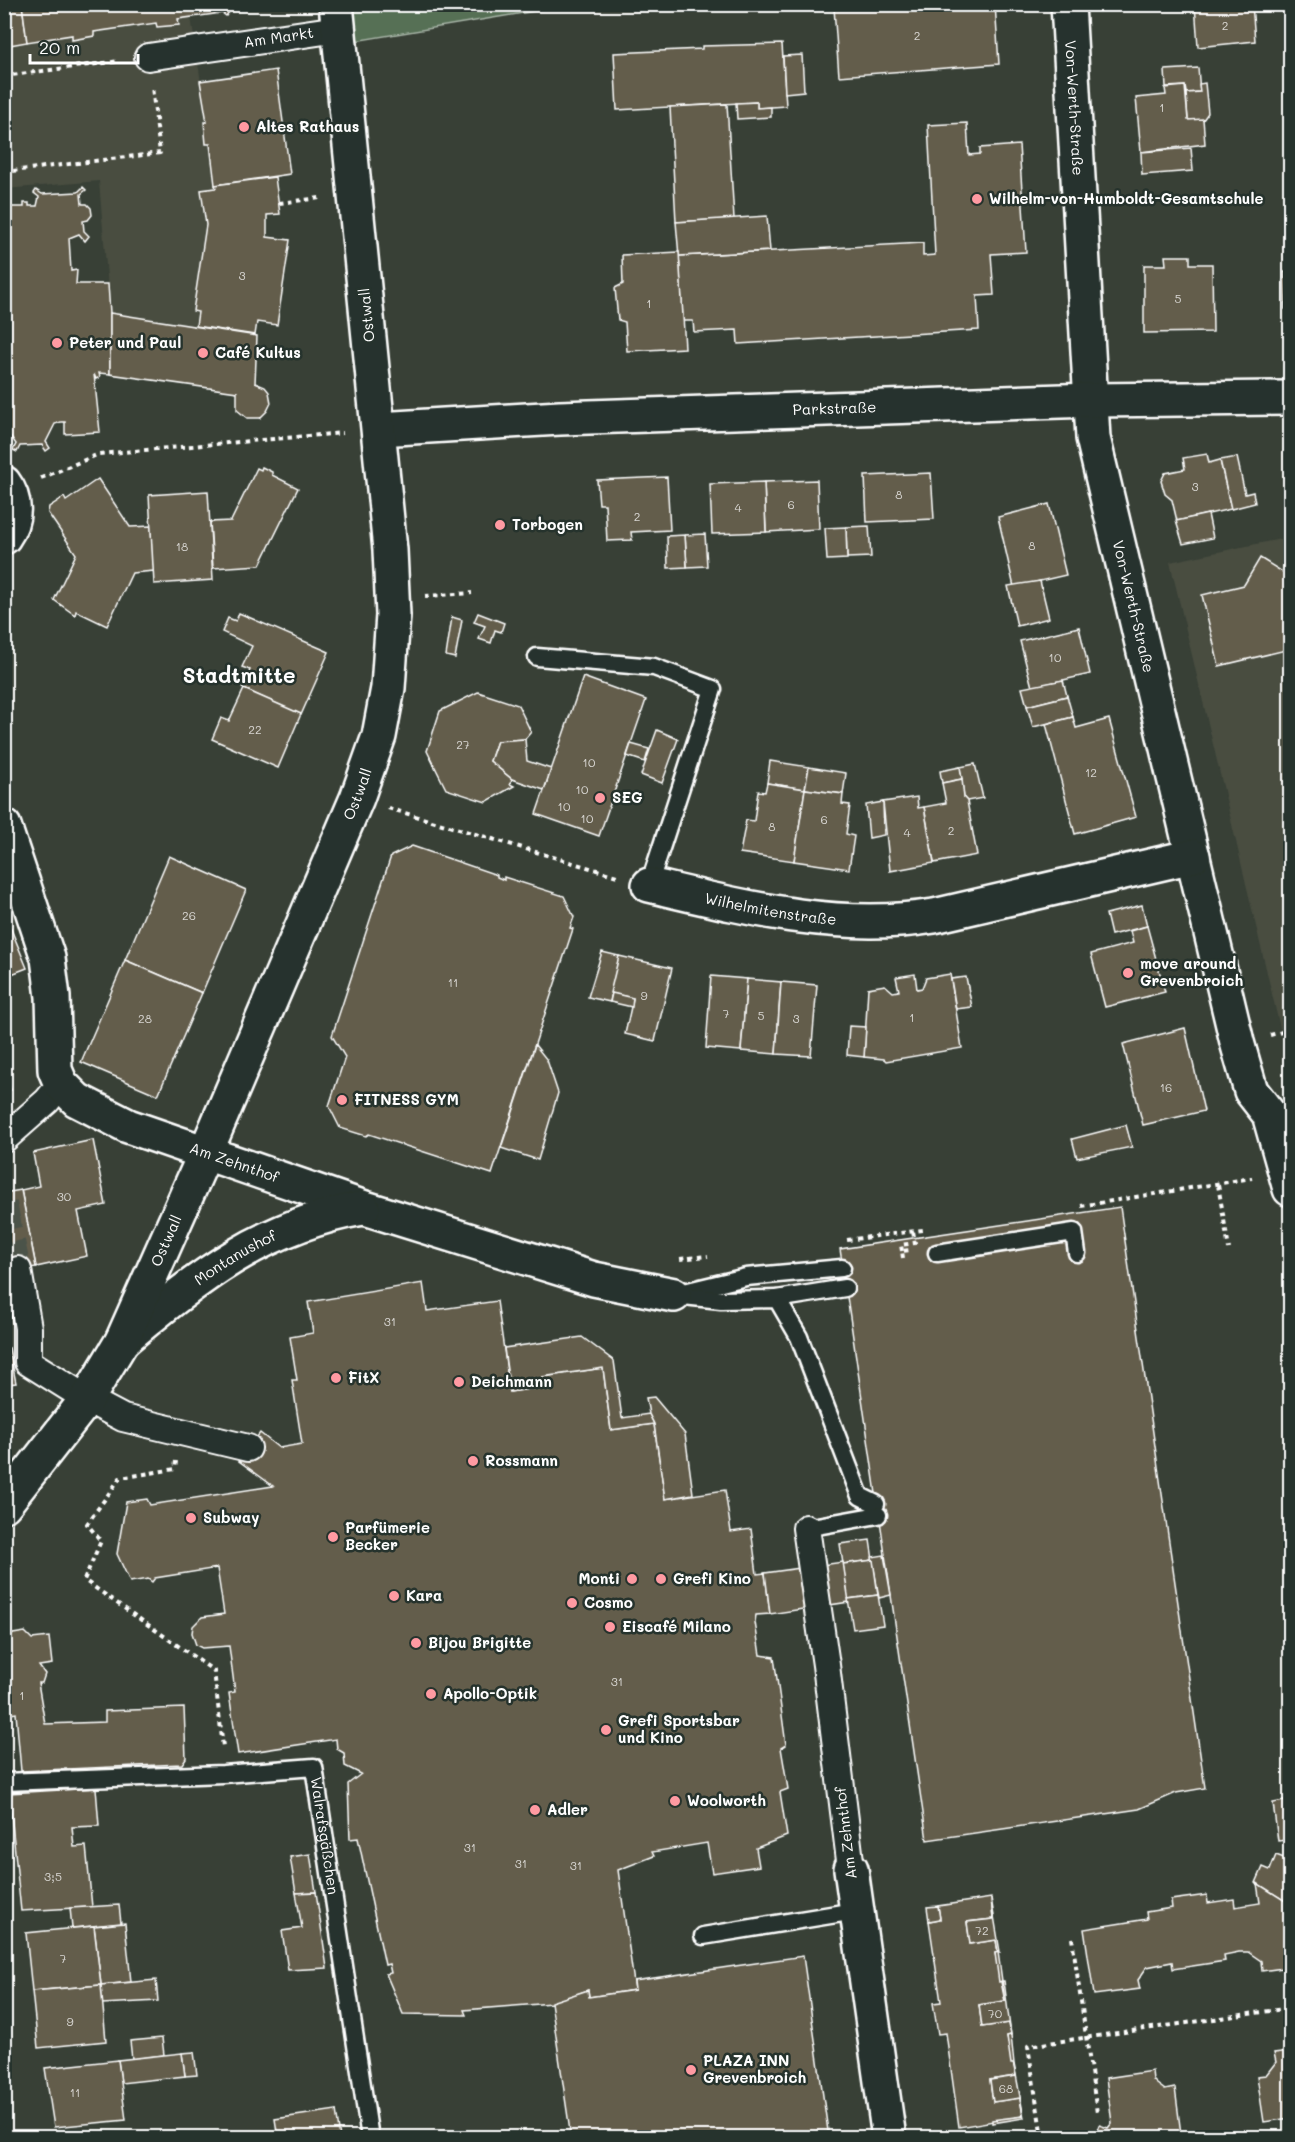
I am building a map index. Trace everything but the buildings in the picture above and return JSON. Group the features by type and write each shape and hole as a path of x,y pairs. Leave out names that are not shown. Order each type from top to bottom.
{"street":[{"name":"Von-Werth-Straße","path":"1068,4 1093,438 1192,856 1251,1091 1269,1114 1290,1190"},
{"name":"Am Markt","path":"148,57 337,17"},
{"name":"Ostwall","path":"4,1505 87,1399 122,1341 205,1154 357,798 379,736 388,688 392,599 379,429 337,17"},
{"name":"Parkstraße","path":"379,429 560,418 1092,400 1290,398"},
{"path":"4,537 14,517 7,487"},
{"path":"4,826 48,958 53,997 53,1055 61,1084 47,1101 4,1139"},
{"name":"Wilhelmitenstraße","path":"650,885 777,913 821,919 896,922 934,916 1192,856"},
{"name":"Am Zehnthof","path":"61,1084 76,1100 105,1116 205,1154 364,1208 594,1279 674,1295"},
{"name":"Montanushof","path":"122,1341 192,1284 246,1248 316,1218 364,1208"},
{"path":"18,1270 28,1328 28,1362 87,1399 123,1418 248,1448"},
{"name":"Am Zehnthof","path":"806,1528 826,1665 855,1911 889,2138"}],"lane":[{"path":"537,657 654,667 713,689 650,885"},
{"path":"937,1253 1074,1232 1077,1253"},
{"path":"674,1295 746,1277 842,1268"},
{"path":"674,1295 721,1300 777,1299 845,1288"},
{"path":"777,1299 806,1354 860,1496 877,1510 806,1528"},
{"name":"Walrafsgäßchen","path":"4,1782 224,1774 314,1767 370,2138"},
{"path":"703,1936 855,1911"}],"path":[{"path":"4,76 148,57 160,153 4,172"},
{"path":"279,203 354,193"},
{"path":"7,487 99,454 379,429"},
{"path":"392,599 472,592"},
{"path":"357,798 650,885"},
{"path":"1218,1185 1229,1249"},
{"path":"902,1251 901,1245 915,1243 913,1235"},
{"path":"181,1432 175,1469 120,1478 87,1524 101,1541 84,1580 214,1671 220,1717"},
{"path":"1072,1938 1097,2113"},
{"path":"1042,2138 1028,2046 1290,2008"}],"shaded area":[{"path":"191,17 207,122 204,123 206,144 210,144 216,188 206,225 193,311 198,312 196,326 110,313 99,181 5,189 5,46 72,35 73,40 94,36 94,32 156,23 157,27 178,25 178,19"},
{"path":"1290,537 1290,1070 1170,562"}],"green space":[{"path":"352,4 571,5 355,41"}],"tunnel":[{"path":"4,1204 18,1270"}],"place":[{"name":"Altes Rathaus","path":"244,127"},
{"name":"Wilhelm-von-Humboldt-Gesamtschule","path":"977,199"},
{"name":"Peter und Paul","path":"57,343"},
{"name":"Café Kultus","path":"203,353"},
{"name":"Torbogen","path":"500,525"},
{"name":"SEG","path":"600,798"},
{"name":"move around Grevenbroich","path":"1128,973"},
{"name":"FITNESS GYM","path":"342,1100"},
{"name":"FitX","path":"336,1378"},
{"name":"Deichmann","path":"459,1382"},
{"name":"Rossmann","path":"473,1461"},
{"name":"Subway","path":"191,1518"},
{"name":"Parfümerie Becker","path":"333,1537"},
{"name":"Monti","path":"632,1579"},
{"name":"Grefi Kino","path":"661,1579"},
{"name":"Kara","path":"394,1596"},
{"name":"Cosmo","path":"572,1603"},
{"name":"Eiscafé Milano","path":"610,1627"},
{"name":"Bijou Brigitte","path":"416,1643"},
{"name":"Apollo-Optik","path":"431,1694"},
{"name":"Grefi Sportsbar und Kino","path":"606,1730"},
{"name":"Woolworth","path":"675,1801"},
{"name":"Adler","path":"535,1810"},
{"name":"PLAZA INN Grevenbroich","path":"691,2070"}],"district":[{"name":"Stadtmitte","path":"239,676"}]}
